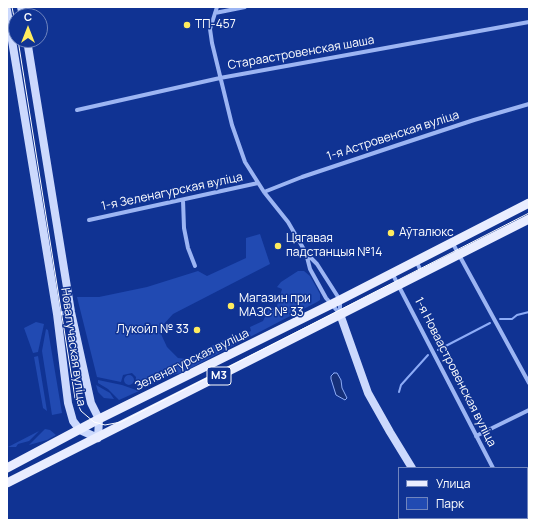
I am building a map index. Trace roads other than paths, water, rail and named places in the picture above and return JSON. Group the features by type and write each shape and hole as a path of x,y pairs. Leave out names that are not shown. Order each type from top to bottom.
{"main road":[{"name":"Новалучаская вуліца","path":"7,10 57,314 68,403 73,421 80,430"},
{"name":"Новалучаская вуліца","path":"28,48 71,312 91,403 99,419 98,438"},
{"name":"Зеленагурская вуліца","path":"80,430 99,419 340,300 529,203"},
{"name":"М3","path":"7,483 340,314 423,274 529,219"},
{"path":"340,314 368,393 411,467"},
{"name":"М3","path":"7,468 80,430"},
{"path":"80,430 98,438"}],"street":[{"path":"217,7 210,29 232,125 245,162 258,184 288,222 306,253 317,264 340,300 340,314"},
{"path":"215,13 245,7"},
{"name":"Стараастровенская шаша","path":"77,110 220,78 529,22"},
{"name":"1-я Астровенская вуліца","path":"264,192 302,177 410,141 529,104"},
{"name":"1-я Зеленагурская вуліца","path":"89,220 258,184"},
{"path":"183,200 184,228 188,248 195,266"},
{"path":"452,242 529,383"},
{"path":"306,253 310,269 330,304 340,314"},
{"path":"416,260 423,274"},
{"name":"1-я Новаастровенская вуліца","path":"392,273 492,467"},
{"path":"57,314 71,312"},
{"path":"476,436 529,410"}],"waterway":[{"path":"500,319 512,319 517,315 529,312"},
{"path":"438,350 490,323"},
{"path":"399,392 401,385 428,355"}],"tram line":[{"path":"19,48 75,398 81,411 94,422 105,425 121,422 529,213"}],"place":[{"name":"ТП-457","path":"187,25"},
{"name":"Аўталюкс","path":"391,233"},
{"name":"Цягавая падстанцыя №14","path":"278,246"},
{"name":"Магазин при МАЗС № 33","path":"231,306"},
{"name":"Лукойл № 33","path":"197,330"}]}
